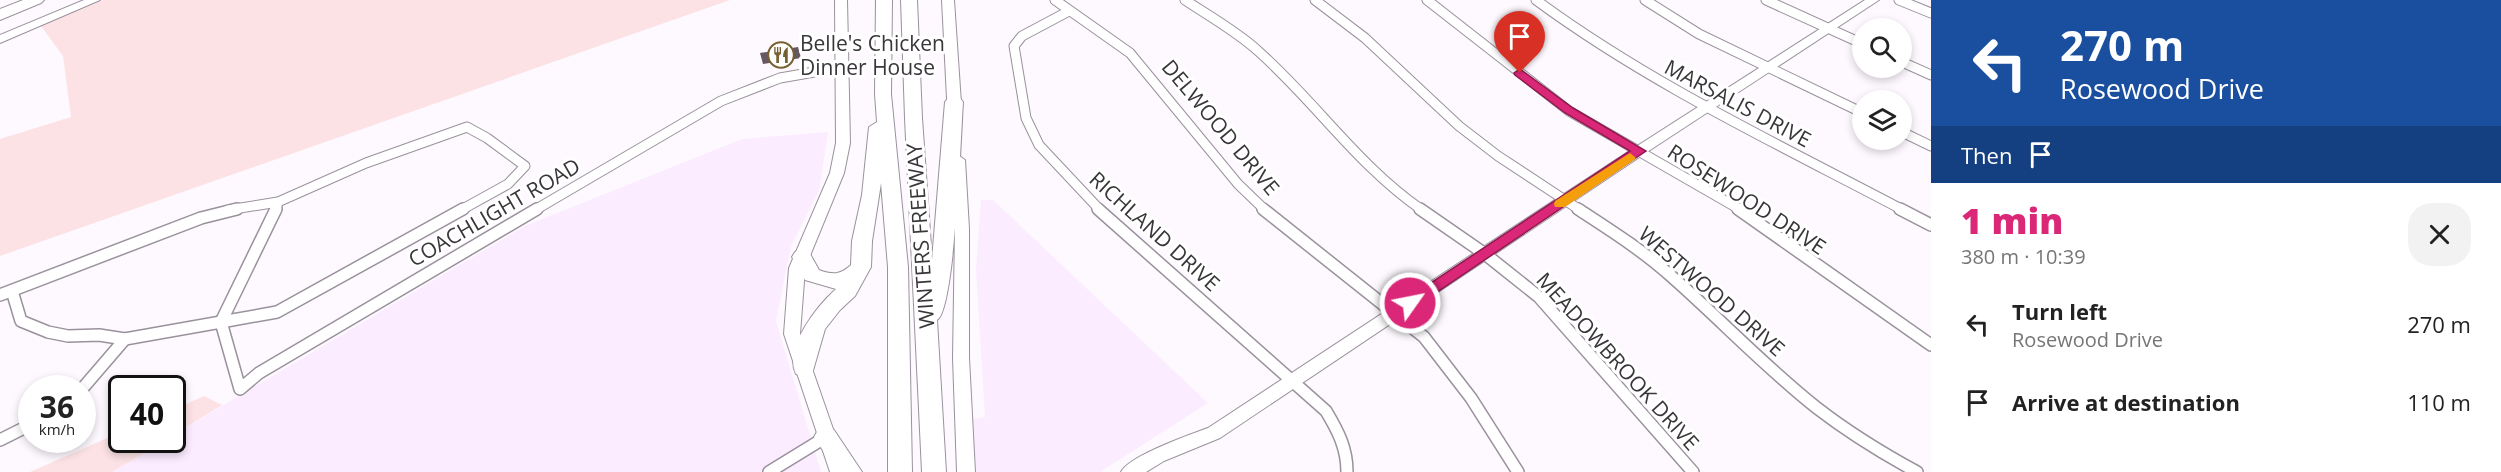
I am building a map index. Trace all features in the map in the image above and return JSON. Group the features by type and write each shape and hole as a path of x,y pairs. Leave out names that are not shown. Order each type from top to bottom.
{"highway":[{"path":"0,4 9,0"},
{"path":"0,15 36,0"},
{"name":"WINTERS FREEWAY","path":"884,6 883,94 898,267 900,472"},
{"name":"WINTERS FREEWAY","path":"909,8 912,128 928,342 934,472"},
{"path":"804,368 808,344 816,324 848,291 861,267 862,241 871,195 876,137 883,94"},
{"path":"928,342 942,264 954,102"},
{"path":"802,257 812,275 838,282 848,281 861,267"},
{"path":"826,436 850,472"}],"main road":[{"path":"0,39 94,0"},
{"path":"839,472 792,334 797,268 837,173 843,143 841,0"},
{"path":"948,0 962,229 961,358 966,472"},
{"path":"1130,472 1158,456 1214,432 1639,151 1873,0"}],"street":[{"name":"DELWOOD DRIVE","path":"1054,0 1130,53 1238,184 1269,214 1424,337 1471,398 1518,472"},
{"name":"MEADOWBROOK DRIVE","path":"1185,0 1255,48 1353,152 1394,191 1485,254 1539,297 1694,472"},
{"name":"WESTWOOD DRIVE","path":"1315,0 1365,38 1460,126 1498,156 1624,239 1669,274 1783,380 1818,409 1917,472"},
{"name":"ROSEWOOD DRIVE","path":"1427,0 1549,97 1742,211 1931,345"},
{"name":"MARSALIS DRIVE","path":"1536,0 1626,62 1707,108 1931,225"},
{"path":"1645,0 1699,34 1852,108"},
{"path":"1766,0 1852,39"},
{"path":"1899,0 1931,14"},
{"name":"RICHLAND DRIVE","path":"1069,11 1022,36 1014,46 1026,118 1039,145 1088,199 1294,379 1326,411 1340,435 1347,456 1347,472"},
{"name":"COACHLIGHT ROAD","path":"220,322 240,389 260,373 332,329 721,101 753,86 788,75 843,66"},
{"path":"1912,66 1931,75"},
{"path":"0,295 201,218 223,211 278,202 366,163 467,127 487,138 525,166 508,184 277,312 125,339 99,335 68,336 21,321 12,291"},
{"path":"1912,137 1931,146"},
{"path":"220,322 273,219 278,202"},
{"path":"94,375 125,339"},
{"path":"0,440 18,431"},
{"path":"769,472 800,455 826,436"}],"shaded area":[{"path":"103,0 730,0 0,256 0,139 71,117 63,56 41,26"},
{"path":"828,132 819,191 791,246 776,321 821,472 112,472 144,453 186,453 186,427 525,226 742,139"},
{"path":"981,200 993,200 1208,403 1100,472 973,472 971,419 985,417 976,269"},
{"path":"204,396 222,405 186,427 186,404"},
{"path":"108,438 108,453 144,453 112,472 30,472 73,453 96,453 96,443"}],"building":[{"name":"Belle's Chicken Dinner House","path":"798,47 801,58 763,64 760,53"}],"slow traffic":[{"path":"1560,204 1630,158"}],"place":[{"name":"Belle's Chicken Dinner House","path":"781,55"}],"route":[{"path":"1410,303 1639,151 1569,111 1520,73"}]}
